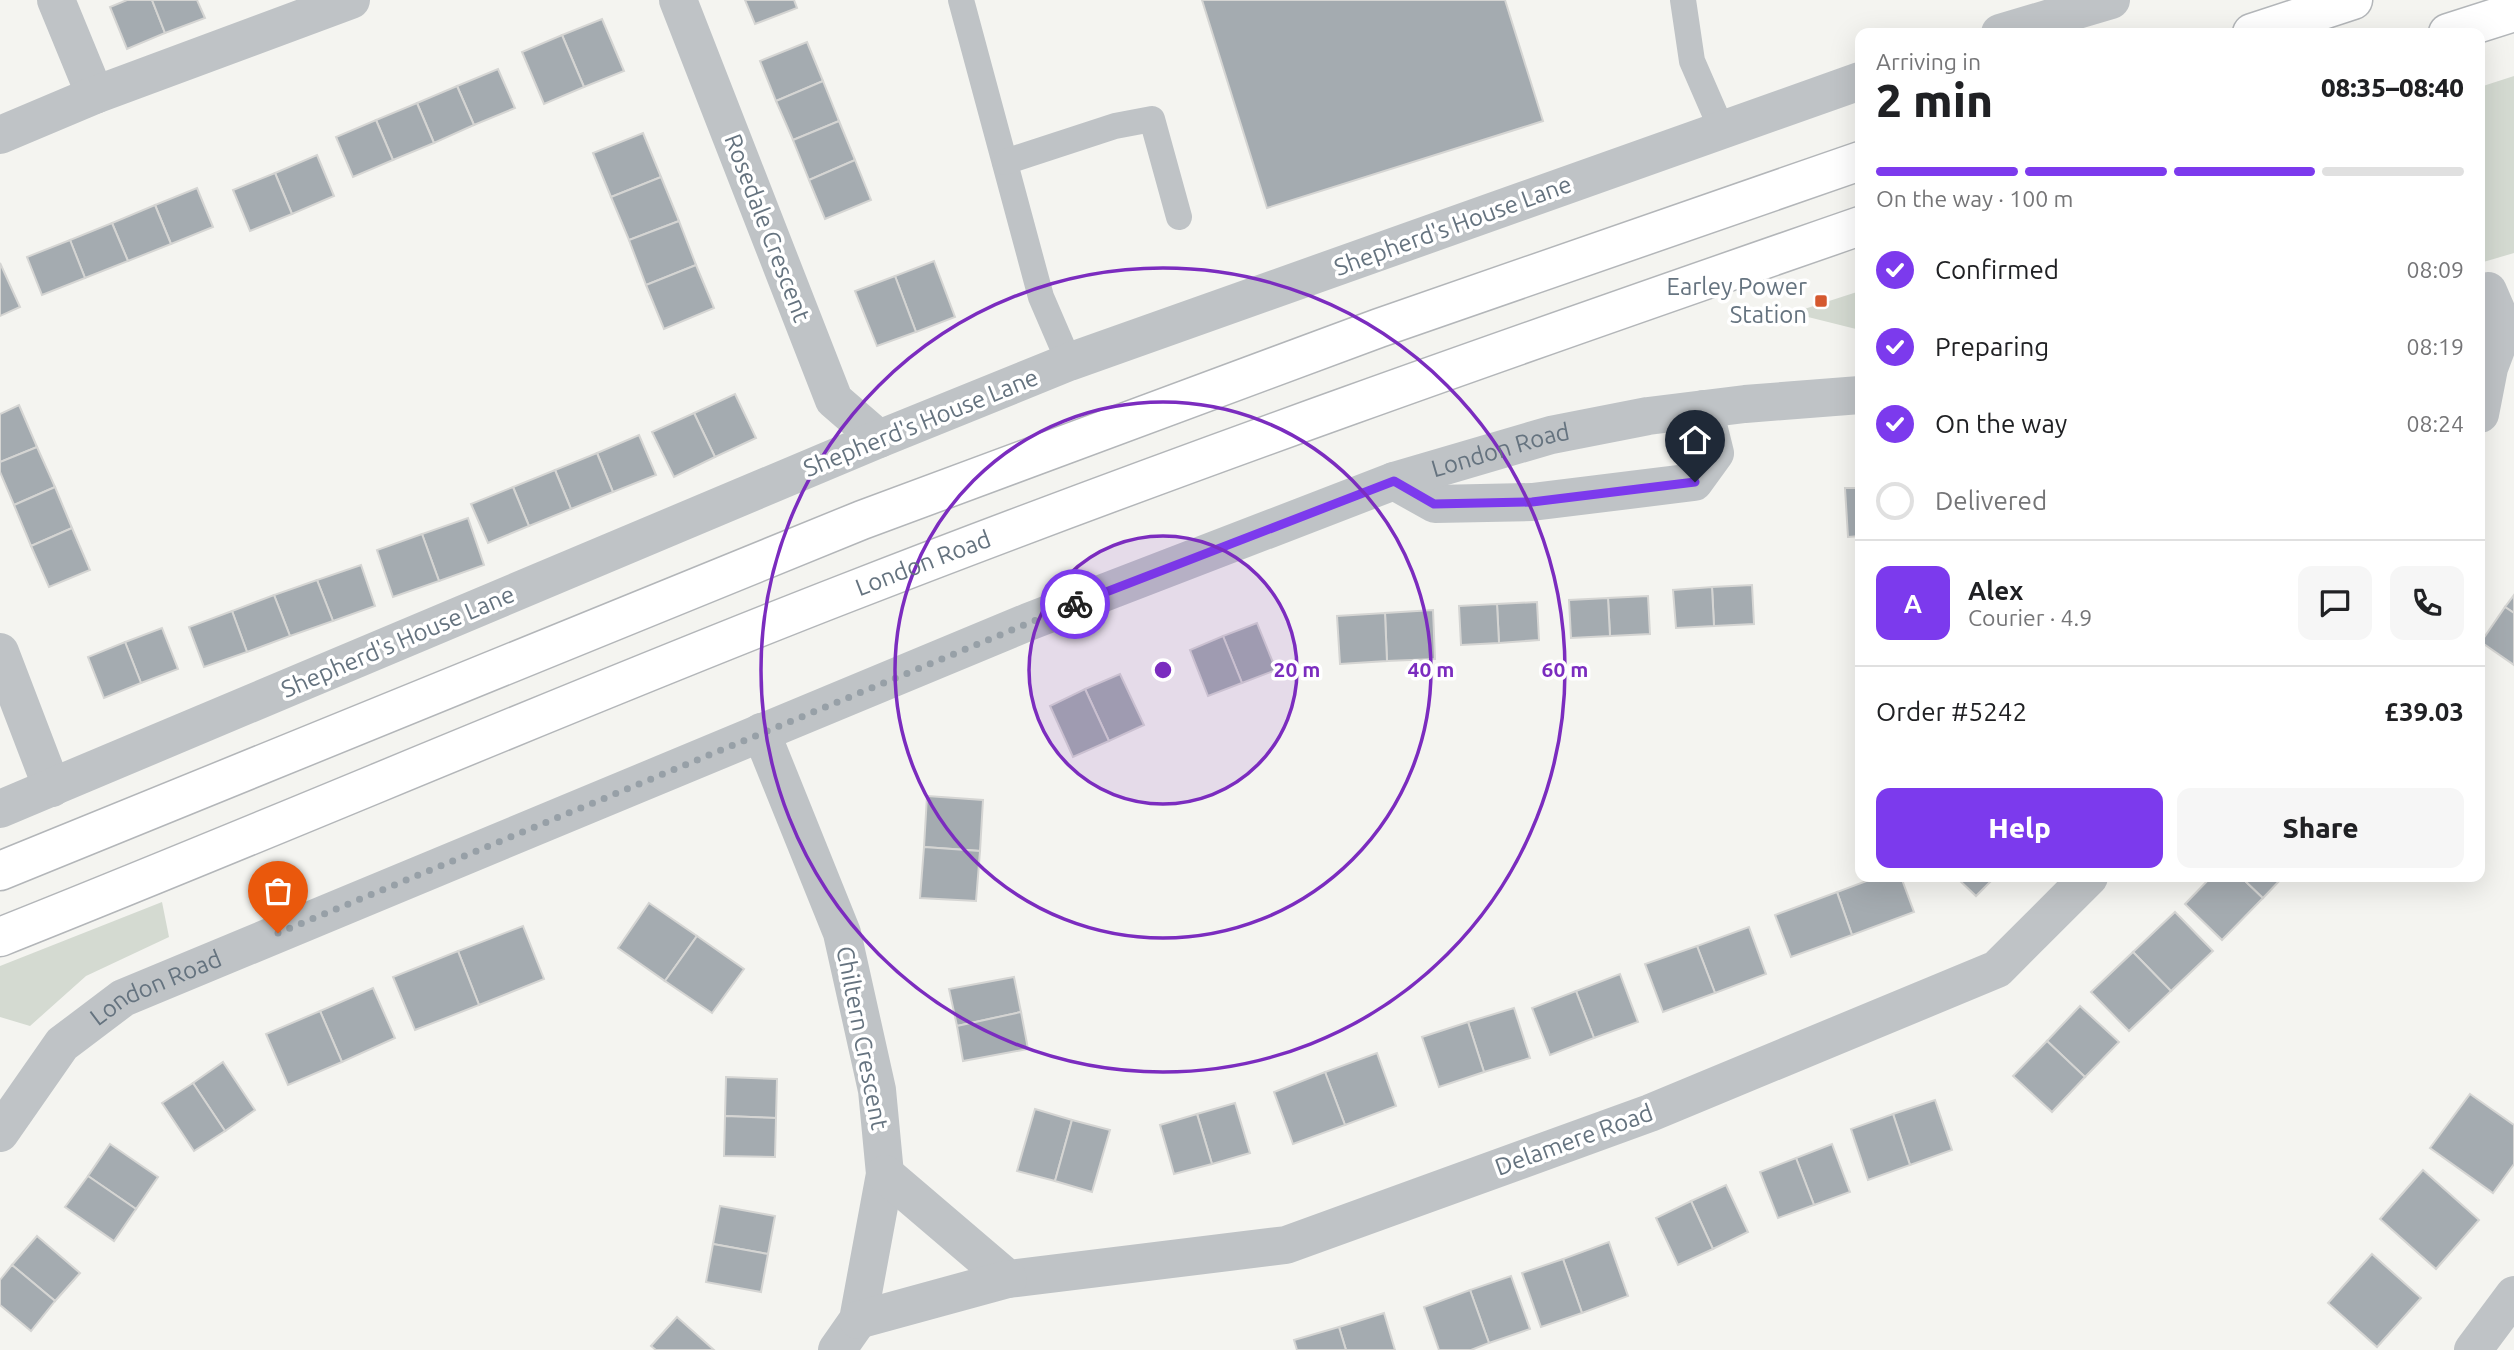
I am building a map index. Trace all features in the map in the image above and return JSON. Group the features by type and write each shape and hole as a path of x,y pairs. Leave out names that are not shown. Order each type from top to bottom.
{"main road":[{"path":"2267,28 2353,0"},
{"path":"2464,28 2514,12"},
{"path":"0,871 862,520 1379,328 1855,163"},
{"name":"London Road","path":"0,937 559,706 1077,504 1499,351 1855,228"}],"street":[{"path":"56,0 95,96"},
{"path":"0,135 95,96 351,0"},
{"name":"Rosedale Crescent","path":"678,0 834,400 879,439"},
{"path":"2017,28 2111,0"},
{"name":"Shepherd's House Lane","path":"0,810 879,439 1069,362 1855,83"},
{"path":"2485,385 2499,341 2501,321 2494,289"},
{"name":"London Road","path":"0,1133 62,1044 123,998 1028,622 1394,481 1551,435 1648,416 1745,404 1855,395"},
{"path":"1394,481 1434,504 1532,502 1695,482 1715,453 1704,410"},
{"path":"0,652 52,788"},
{"name":"Chiltern Crescent","path":"761,732 842,933 877,1090 885,1174 847,1335"},
{"name":"Delamere Road","path":"847,1335 1008,1279 1286,1245 1650,1112 1997,969 2084,882"},
{"path":"885,1174 1008,1279"},
{"path":"2473,1350 2514,1295"}],"lane":[{"path":"961,0 1041,297 1069,362"},
{"path":"1682,0 1692,61 1722,130"},
{"path":"1005,162 1115,126 1152,119 1179,217"}],"shaded area":[{"path":"2514,76 2514,253 2485,262 2485,85"},
{"path":"1855,293 1855,329 1792,313"},
{"path":"162,902 169,937 86,976 30,1026 0,1017 0,966"}],"building":[{"path":"127,0 152,0 165,33 127,49 110,7"},
{"path":"152,0 197,0 205,18 165,33"},
{"path":"745,0 794,0 797,8 755,24"},
{"path":"1202,0 1505,0 1543,121 1267,208"},
{"path":"602,19 624,71 584,87 562,35"},
{"path":"562,35 584,87 544,104 522,52"},
{"path":"807,42 823,81 776,101 760,61"},
{"path":"498,69 515,108 474,125 457,86"},
{"path":"823,81 839,121 793,140 776,101"},
{"path":"457,86 474,125 434,143 417,103"},
{"path":"417,103 434,143 393,160 376,120"},
{"path":"376,120 393,160 353,177 336,137"},
{"path":"839,121 855,160 809,180 793,140"},
{"path":"643,133 661,177 611,197 593,153"},
{"path":"317,155 334,196 292,214 275,173"},
{"path":"855,160 871,200 825,219 809,180"},
{"path":"275,173 292,214 250,231 233,190"},
{"path":"661,177 679,221 629,240 611,197"},
{"path":"197,188 213,227 171,244 155,205"},
{"path":"155,205 171,244 128,261 112,223"},
{"path":"679,221 696,265 646,285 629,240"},
{"path":"112,223 128,261 85,278 70,240"},
{"path":"70,240 85,278 42,295 27,257"},
{"path":"934,261 955,317 916,332 895,276"},
{"path":"0,263 20,307 0,316"},
{"path":"696,265 714,308 664,329 646,285"},
{"path":"895,276 916,332 877,346 855,291"},
{"path":"735,394 756,438 715,457 694,413"},
{"path":"19,405 37,447 0,462 0,414"},
{"path":"694,413 715,457 674,477 652,432"},
{"path":"639,435 656,475 613,492 597,453"},
{"path":"37,447 55,487 14,505 0,472 0,462"},
{"path":"597,453 613,492 571,509 555,470"},
{"path":"555,470 571,509 529,526 513,487"},
{"path":"55,487 72,528 31,546 14,505"},
{"path":"513,487 529,526 488,543 471,504"},
{"path":"1845,488 1855,488 1855,536 1848,537"},
{"path":"468,518 484,565 439,581 422,534"},
{"path":"72,528 90,570 49,587 31,546"},
{"path":"422,534 439,581 393,597 377,550"},
{"path":"361,565 375,606 333,621 317,580"},
{"path":"317,580 333,621 290,636 274,595"},
{"path":"1752,585 1754,624 1714,626 1712,587"},
{"path":"1712,587 1714,626 1676,628 1673,590"},
{"path":"274,595 290,636 247,652 232,611"},
{"path":"2514,595 2514,613 2505,607"},
{"path":"1648,596 1650,634 1610,636 1608,598"},
{"path":"1608,598 1610,636 1571,638 1569,600"},
{"path":"1537,602 1539,640 1499,643 1497,604"},
{"path":"1497,604 1499,643 1461,645 1459,606"},
{"path":"2505,607 2514,613 2514,665 2485,645 2485,636"},
{"path":"1433,610 1435,659 1387,661 1385,613"},
{"path":"232,611 247,652 204,667 189,627"},
{"path":"1385,613 1387,661 1340,664 1337,616"},
{"path":"1257,623 1276,670 1242,683 1223,636"},
{"path":"162,628 178,669 141,683 125,642"},
{"path":"1223,636 1242,683 1208,696 1190,650"},
{"path":"125,642 141,683 104,698 88,657"},
{"path":"1120,674 1144,725 1109,741 1085,689"},
{"path":"1085,689 1109,741 1073,757 1050,706"},
{"path":"927,796 983,800 980,851 924,847"},
{"path":"924,847 980,851 976,901 920,898"},
{"path":"1864,882 1903,882 1914,912 1852,935 1837,892"},
{"path":"1961,882 1990,882 1976,896"},
{"path":"2206,882 2246,882 2263,898 2222,940 2185,904"},
{"path":"2246,882 2278,882 2263,898"},
{"path":"1837,892 1852,935 1791,957 1775,915"},
{"path":"649,903 697,936 665,981 618,948"},
{"path":"2175,912 2213,951 2171,991 2133,952"},
{"path":"523,926 544,979 479,1005 458,951"},
{"path":"1749,927 1766,974 1715,993 1697,946"},
{"path":"697,936 744,969 712,1013 665,981"},
{"path":"1697,946 1715,993 1663,1012 1645,964"},
{"path":"458,951 479,1005 415,1030 393,977"},
{"path":"2133,952 2171,991 2129,1031 2091,992"},
{"path":"1620,974 1638,1022 1594,1038 1576,991"},
{"path":"1014,977 1021,1012 957,1026 949,989"},
{"path":"373,988 395,1038 342,1062 320,1011"},
{"path":"1576,991 1594,1038 1550,1055 1532,1008"},
{"path":"2080,1006 2119,1042 2085,1077 2047,1041"},
{"path":"1514,1008 1530,1058 1484,1072 1468,1022"},
{"path":"320,1011 342,1062 288,1085 266,1034"},
{"path":"1021,1012 1028,1049 963,1061 957,1026"},
{"path":"1468,1022 1484,1072 1439,1087 1422,1037"},
{"path":"2047,1041 2085,1077 2052,1112 2013,1076"},
{"path":"1377,1053 1396,1106 1345,1125 1325,1072"},
{"path":"223,1062 255,1110 225,1131 193,1083"},
{"path":"1325,1072 1345,1125 1293,1144 1274,1092"},
{"path":"726,1077 777,1079 776,1118 725,1116"},
{"path":"193,1083 225,1131 194,1151 162,1103"},
{"path":"2470,1094 2514,1125 2514,1164 2493,1193 2430,1148"},
{"path":"1935,1100 1952,1150 1910,1165 1893,1114"},
{"path":"1235,1103 1250,1153 1212,1164 1197,1114"},
{"path":"1035,1109 1072,1120 1055,1181 1017,1171"},
{"path":"1197,1114 1212,1164 1174,1174 1160,1125"},
{"path":"1893,1114 1910,1165 1868,1180 1851,1129"},
{"path":"725,1116 776,1118 775,1157 724,1156"},
{"path":"1072,1120 1110,1130 1092,1192 1055,1181"},
{"path":"110,1144 158,1177 136,1209 88,1176"},
{"path":"1832,1144 1850,1192 1814,1205 1796,1158"},
{"path":"1796,1158 1814,1205 1778,1218 1760,1172"},
{"path":"2423,1170 2479,1220 2436,1269 2380,1219"},
{"path":"88,1176 136,1209 114,1241 65,1207"},
{"path":"1726,1185 1748,1232 1713,1249 1691,1201"},
{"path":"1691,1201 1713,1249 1678,1265 1656,1218"},
{"path":"720,1206 775,1216 768,1254 713,1244"},
{"path":"37,1236 80,1273 55,1301 12,1265"},
{"path":"1609,1242 1628,1296 1582,1313 1563,1259"},
{"path":"713,1244 768,1254 761,1292 706,1282"},
{"path":"2372,1254 2421,1298 2377,1347 2328,1303"},
{"path":"1563,1259 1582,1313 1541,1327 1522,1273"},
{"path":"12,1265 55,1301 31,1331 0,1305 0,1280"},
{"path":"1511,1276 1530,1329 1489,1343 1470,1290"},
{"path":"1470,1290 1489,1343 1471,1350 1439,1350 1424,1307"},
{"path":"1384,1313 1395,1350 1346,1350 1339,1327"},
{"path":"677,1317 714,1350 656,1350 651,1346"},
{"path":"1339,1327 1346,1350 1297,1350 1294,1340"}],"way so far":[{"path":"278,933 1075,604"}],"place":[{"name":"Earley Power Station","path":"1821,301"}],"route":[{"path":"1075,604 1394,481 1434,504 1532,502 1695,482"}]}
